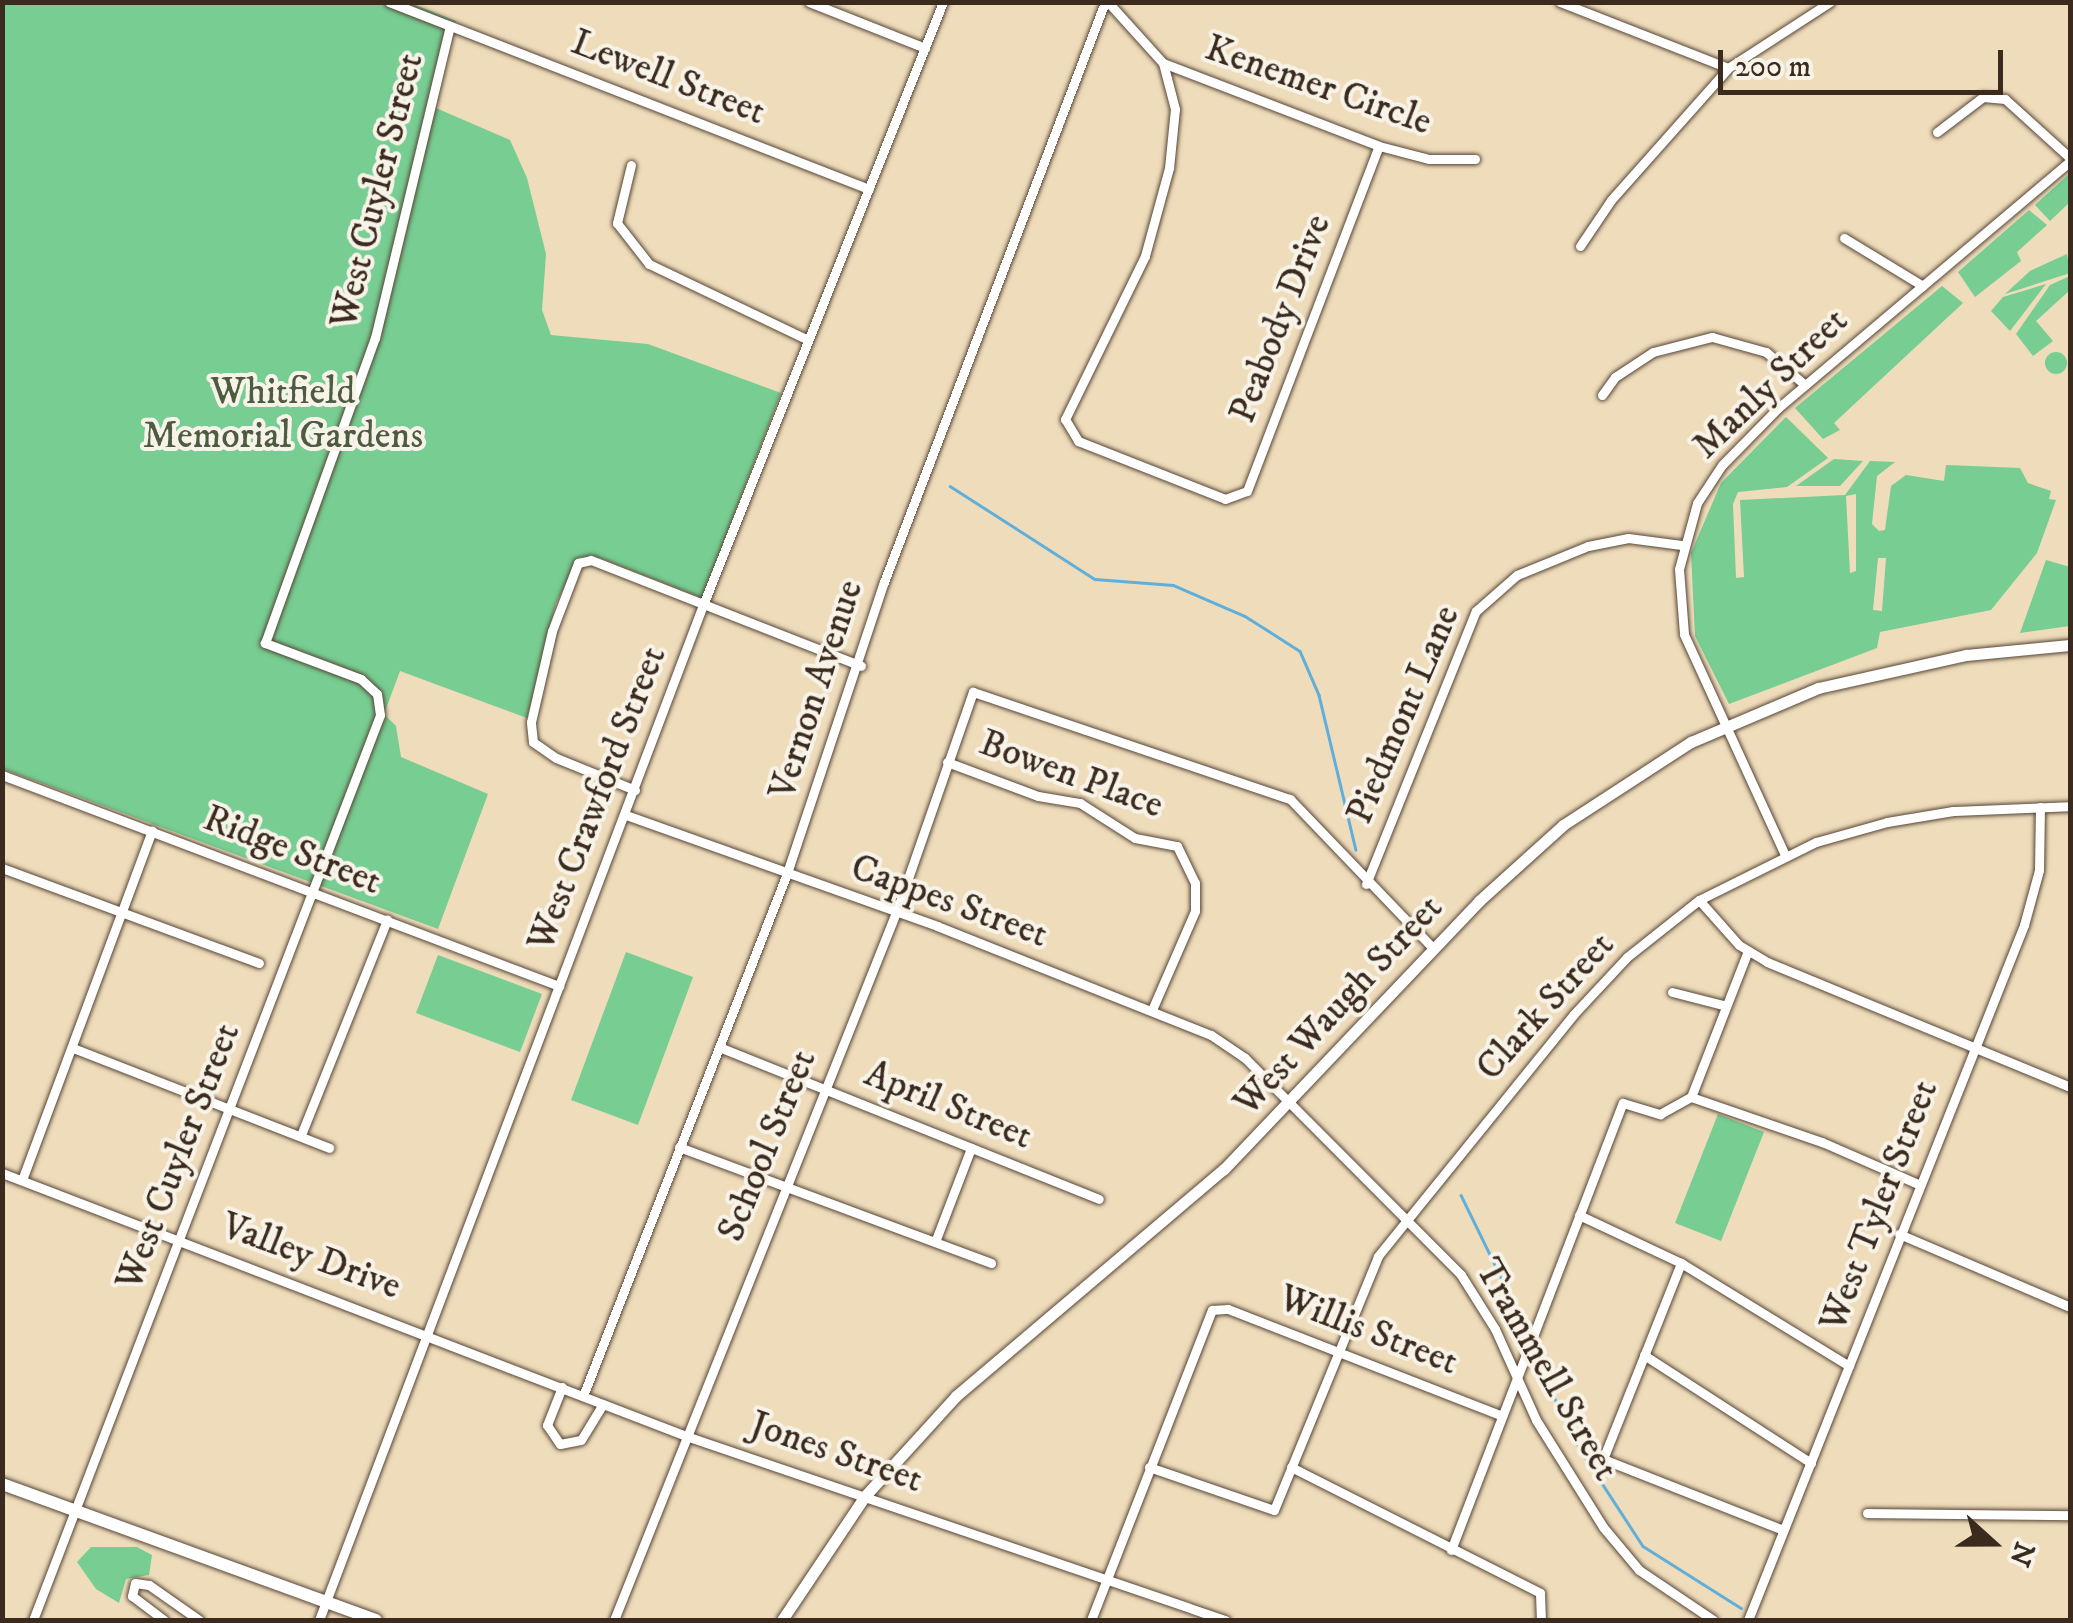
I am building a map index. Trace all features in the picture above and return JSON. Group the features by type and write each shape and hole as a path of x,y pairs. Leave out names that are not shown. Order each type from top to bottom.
{"main road":[{"path":"2,1484 376,1620"}],"street":[{"name":"Lewell Street","path":"388,2 869,189"},
{"path":"809,2 925,48"},
{"name":"West Crawford Street","path":"320,1620 703,605 944,2"},
{"name":"Kenemer Circle","path":"1107,2 1163,62 1379,146 1429,159 1475,159"},
{"name":"Vernon Avenue","path":"583,1396 786,876 861,666 884,582 1107,2"},
{"path":"1560,2 1728,68"},
{"path":"1580,246 1612,200 1728,68 1830,2"},
{"name":"West Cuyler Street","path":"33,1620 380,715 378,694 331,668 265,643 375,338 450,26"},
{"name":"Peabody Drive","path":"1163,62 1175,109 1160,203 1145,256 1065,419 1078,440 1226,499 1247,491 1379,146"},
{"path":"1937,132 1983,98 2005,99 2070,160"},
{"name":"Manly Street","path":"1786,856 1723,727 1682,624 1682,546 1697,504 1722,464 1805,385 2070,160"},
{"path":"631,164 617,223 649,264 808,340"},
{"path":"1844,238 1924,286"},
{"path":"1602,395 1615,377 1653,352 1712,337 1766,352 1805,385"},
{"name":"Piedmont Lane","path":"1366,884 1476,612 1518,575 1588,546 1628,538 1682,546"},
{"path":"635,790 556,758 533,742 531,722 566,588 578,563 590,560 861,666"},
{"name":"West Waugh Street","path":"782,1620 865,1496 956,1396 1147,1239 1292,1104 1434,949 1563,825 1653,763 1723,727 1818,688 1895,668 2070,645"},
{"name":"School Street","path":"614,1620 822,1089 898,910 973,692 1178,759 1299,804 1366,884"},
{"name":"Bowen Place","path":"946,762 1038,796 1080,804 1135,838 1177,846 1195,883 1196,911 1152,1010"},
{"name":"Ridge Street","path":"2,775 559,986"},
{"name":"Clark Street","path":"1149,1467 1274,1510 1378,1256 1406,1216 1603,982 1700,900 1786,856 1924,814 2070,806"},
{"name":"West Tyler Street","path":"1748,1620 2034,894 2040,807"},
{"name":"Cappes Street","path":"626,814 786,876 898,910 1152,1010 1245,1058"},
{"path":"22,1180 152,830"},
{"path":"2,868 259,963"},
{"path":"1366,884 1434,949"},
{"path":"1700,900 1748,952 2070,1087"},
{"path":"301,1135 387,920"},
{"path":"1451,1550 1623,1104 1660,1114 1690,1097 1748,952"},
{"path":"1672,992 1724,1005"},
{"name":"April Street","path":"718,1047 1100,1199"},
{"path":"73,1048 329,1148"},
{"name":"Trammell Street","path":"1245,1058 1461,1275 1495,1330 1516,1382 1620,1549 1665,1591 1713,1620"},
{"path":"1690,1097 1822,1142 1918,1184"},
{"path":"679,1147 991,1262"},
{"path":"935,1242 971,1148"},
{"name":"Valley Drive","path":"2,1173 430,1333"},
{"path":"1579,1215 1681,1263 1850,1366"},
{"path":"1898,1234 2070,1306"},
{"path":"1681,1263 1603,1459 1783,1530"},
{"name":"Willis Street","path":"1149,1467 1212,1310 1228,1308 1502,1416"},
{"name":"Jones Street","path":"430,1333 686,1436 1225,1620"},
{"path":"1644,1356 1812,1462"},
{"path":"562,1388 547,1424 560,1444 581,1440 603,1404"},
{"path":"1091,1620 1149,1467"},
{"path":"1291,1468 1540,1593 1541,1620"},
{"path":"1867,1513 2070,1515"},
{"path":"164,1620 136,1600 132,1585 150,1585 200,1620"}],"green space":[{"name":"Whitfield Memorial Gardens","path":"408,2 456,21 436,108 510,140 527,178 546,254 542,310 551,335 648,344 781,393 702,598 600,558 579,557 556,603 527,718 400,671 384,714 396,726 401,757 488,794 438,929 3,769 2,3"},
{"path":"2070,173 2070,202 2050,221 2035,205"},
{"path":"2029,210 2047,225 2017,252 2021,261 1975,297 1958,272"},
{"path":"2067,254 2070,273 2005,294 2030,271"},
{"path":"2070,276 2070,290 2036,321 2053,341 2033,356 2016,334 2050,285"},
{"path":"2046,284 2010,331 1991,311 2003,297"},
{"path":"1942,286 1963,303 1834,423 1840,430 1823,439 1795,408"},
{"path":"2056,352 2064,355 2064,371 2056,374 2048,371 2045,363 2048,355"},
{"path":"1786,417 1828,458 1787,487 1738,492 1733,504 1736,578 1744,577 1740,500 1845,495 1870,461 1895,462 1877,476 1872,524 1879,531 1885,530 1891,486 1906,475 1944,481 1946,465 2020,468 2028,483 2051,491 2049,499 2056,500 2037,553 1991,610 1880,632 1877,648 1729,704 1695,636 1691,553 1721,483","holes":["1856,494 1856,571 1850,573 1846,496","1878,558 1886,558 1882,611 1873,610"]},
{"path":"1834,459 1863,461 1840,486 1796,486"},
{"path":"2046,560 2070,567 2070,626 2020,633"},
{"path":"626,952 693,977 638,1125 571,1100"},
{"path":"438,955 542,994 520,1052 416,1013"},
{"path":"1718,1114 1764,1132 1721,1241 1675,1223"},
{"path":"91,1547 137,1547 152,1555 149,1575 126,1579 119,1603 96,1589 77,1562"}],"waterway":[{"path":"950,486 1095,579 1173,585 1245,616 1300,651 1319,695 1356,850"},
{"path":"1461,1195 1525,1326"},
{"path":"1538,1365 1581,1451 1643,1546 1741,1608"}]}
